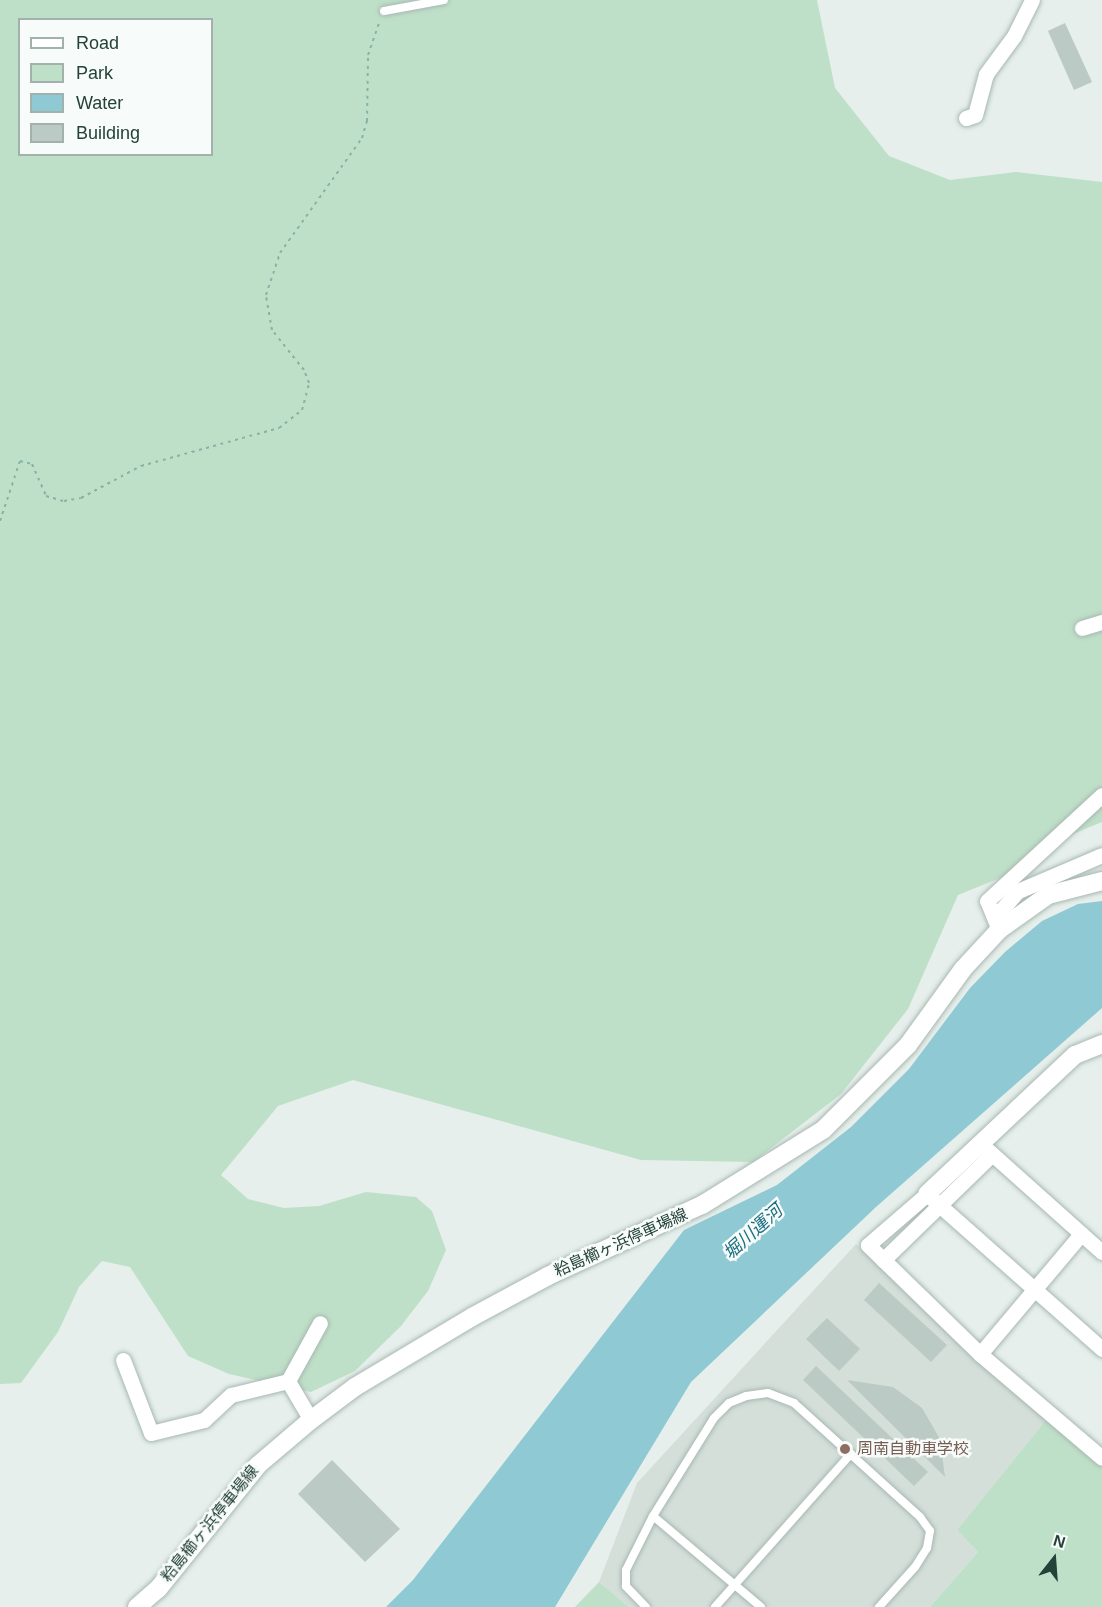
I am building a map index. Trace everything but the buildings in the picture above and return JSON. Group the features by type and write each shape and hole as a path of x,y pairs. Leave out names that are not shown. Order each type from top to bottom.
{"main road":[{"name":"粭島櫛ヶ浜停車場線","path":"137,1607 158,1589 258,1465 311,1420 355,1387 472,1317 548,1276 702,1205 823,1130 908,1045 998,923 1048,895 1102,881"},
{"path":"933,1199 986,1149 1075,1055 1102,1044"}],"street":[{"path":"966,118 975,115 986,74 1014,36 1032,0"},
{"path":"1082,628 1102,622"},
{"path":"998,923 987,901 1102,795"},
{"path":"998,923 1018,891 1102,855"},
{"path":"986,1149 1102,1252"},
{"path":"1102,1349 933,1199 868,1245 980,1354 1102,1458"},
{"path":"980,1354 1081,1234"},
{"path":"123,1360 152,1433 204,1420 231,1395 288,1381 320,1323"},
{"path":"288,1381 311,1420"}],"lane":[{"path":"384,11 444,0"},
{"path":"646,1607 626,1586 626,1570 653,1516 714,1418 729,1403 746,1396 768,1393 794,1403 920,1516 930,1531 927,1548 915,1567 879,1607"},
{"path":"715,1607 851,1454"},
{"path":"653,1516 761,1607"}],"path":[{"path":"0,521 20,461 32,464 46,496 64,501 81,498 141,466 279,428 302,410 309,383 304,370 272,330 266,295 280,253 362,138 367,121 368,55 384,11"}],"shaded area":[{"name":"周南自動車学校","path":"856,1244 1050,1415 957,1530 978,1552 930,1607 629,1607 599,1582 637,1483"}],"green space":[{"path":"0,0 817,0 835,88 889,156 950,180 1016,172 1102,182 1102,822 1041,847 1010,874 958,895 908,1009 841,1094 753,1162 641,1160 353,1080 278,1106 221,1175 248,1199 284,1208 319,1206 366,1192 416,1197 432,1211 446,1250 428,1291 401,1326 355,1371 311,1392 229,1374 188,1356 130,1267 102,1261 79,1287 58,1332 21,1383 0,1384"},
{"path":"1050,1415 1102,1459 1102,1607 930,1607 978,1552 957,1530"},
{"path":"599,1582 629,1607 575,1607"}],"water":[{"name":"堀川運河","path":"1102,901 1102,1008 876,1207 691,1382 555,1607 386,1607 413,1580 684,1230 777,1185 851,1127 909,1069 970,988 1005,952 1042,921 1078,904"}],"place":[{"name":"周南自動車学校","path":"845,1449"}]}
